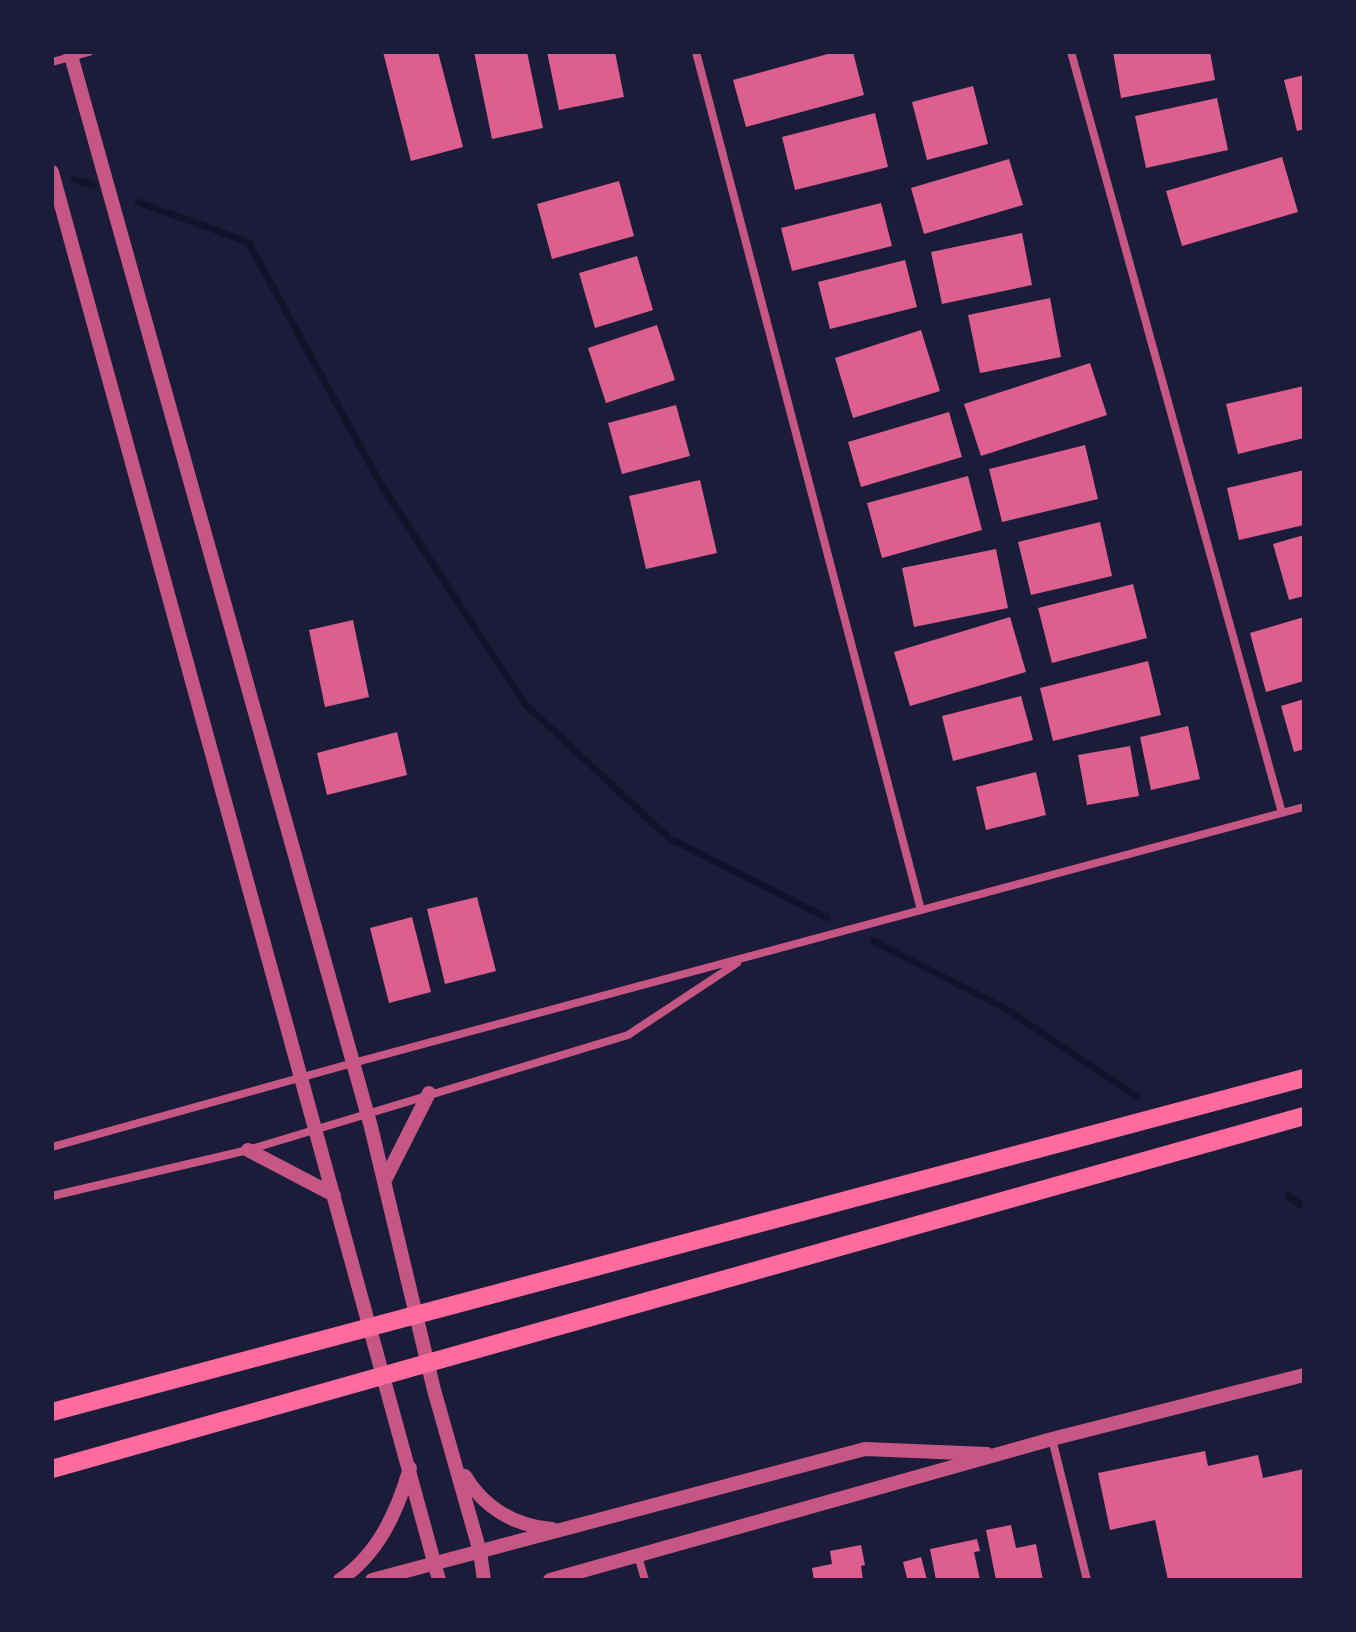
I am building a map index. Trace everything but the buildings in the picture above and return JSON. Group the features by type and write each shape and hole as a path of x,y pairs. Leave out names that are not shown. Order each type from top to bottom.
{"main road":[{"path":"52,1412 1304,1078"},
{"path":"52,1469 1304,1116"}],"street":[{"path":"52,62 89,52"},
{"path":"696,52 921,910"},
{"path":"1071,52 1282,813"},
{"path":"71,55 367,1112 434,1390 480,1552 484,1580"},
{"path":"52,172 439,1580"},
{"path":"52,1147 1304,807"},
{"path":"52,1196 248,1150 628,1035 744,958"},
{"path":"385,1180 429,1093"},
{"path":"248,1150 334,1195"},
{"path":"550,1580 1052,1439 1304,1375"},
{"path":"1052,1439 1087,1580"},
{"path":"372,1580 865,1449 1002,1455"},
{"path":"456,1462 474,1491 500,1514 531,1527 565,1530"},
{"path":"340,1580 378,1543 399,1507 410,1468"},
{"path":"638,1556 645,1580"}],"waterway":[{"path":"74,179 93,185"},
{"path":"138,202 248,242 383,488 525,704 669,838 827,918"},
{"path":"873,941 1005,1008 1136,1096"},
{"path":"1288,1196 1304,1207"}]}
